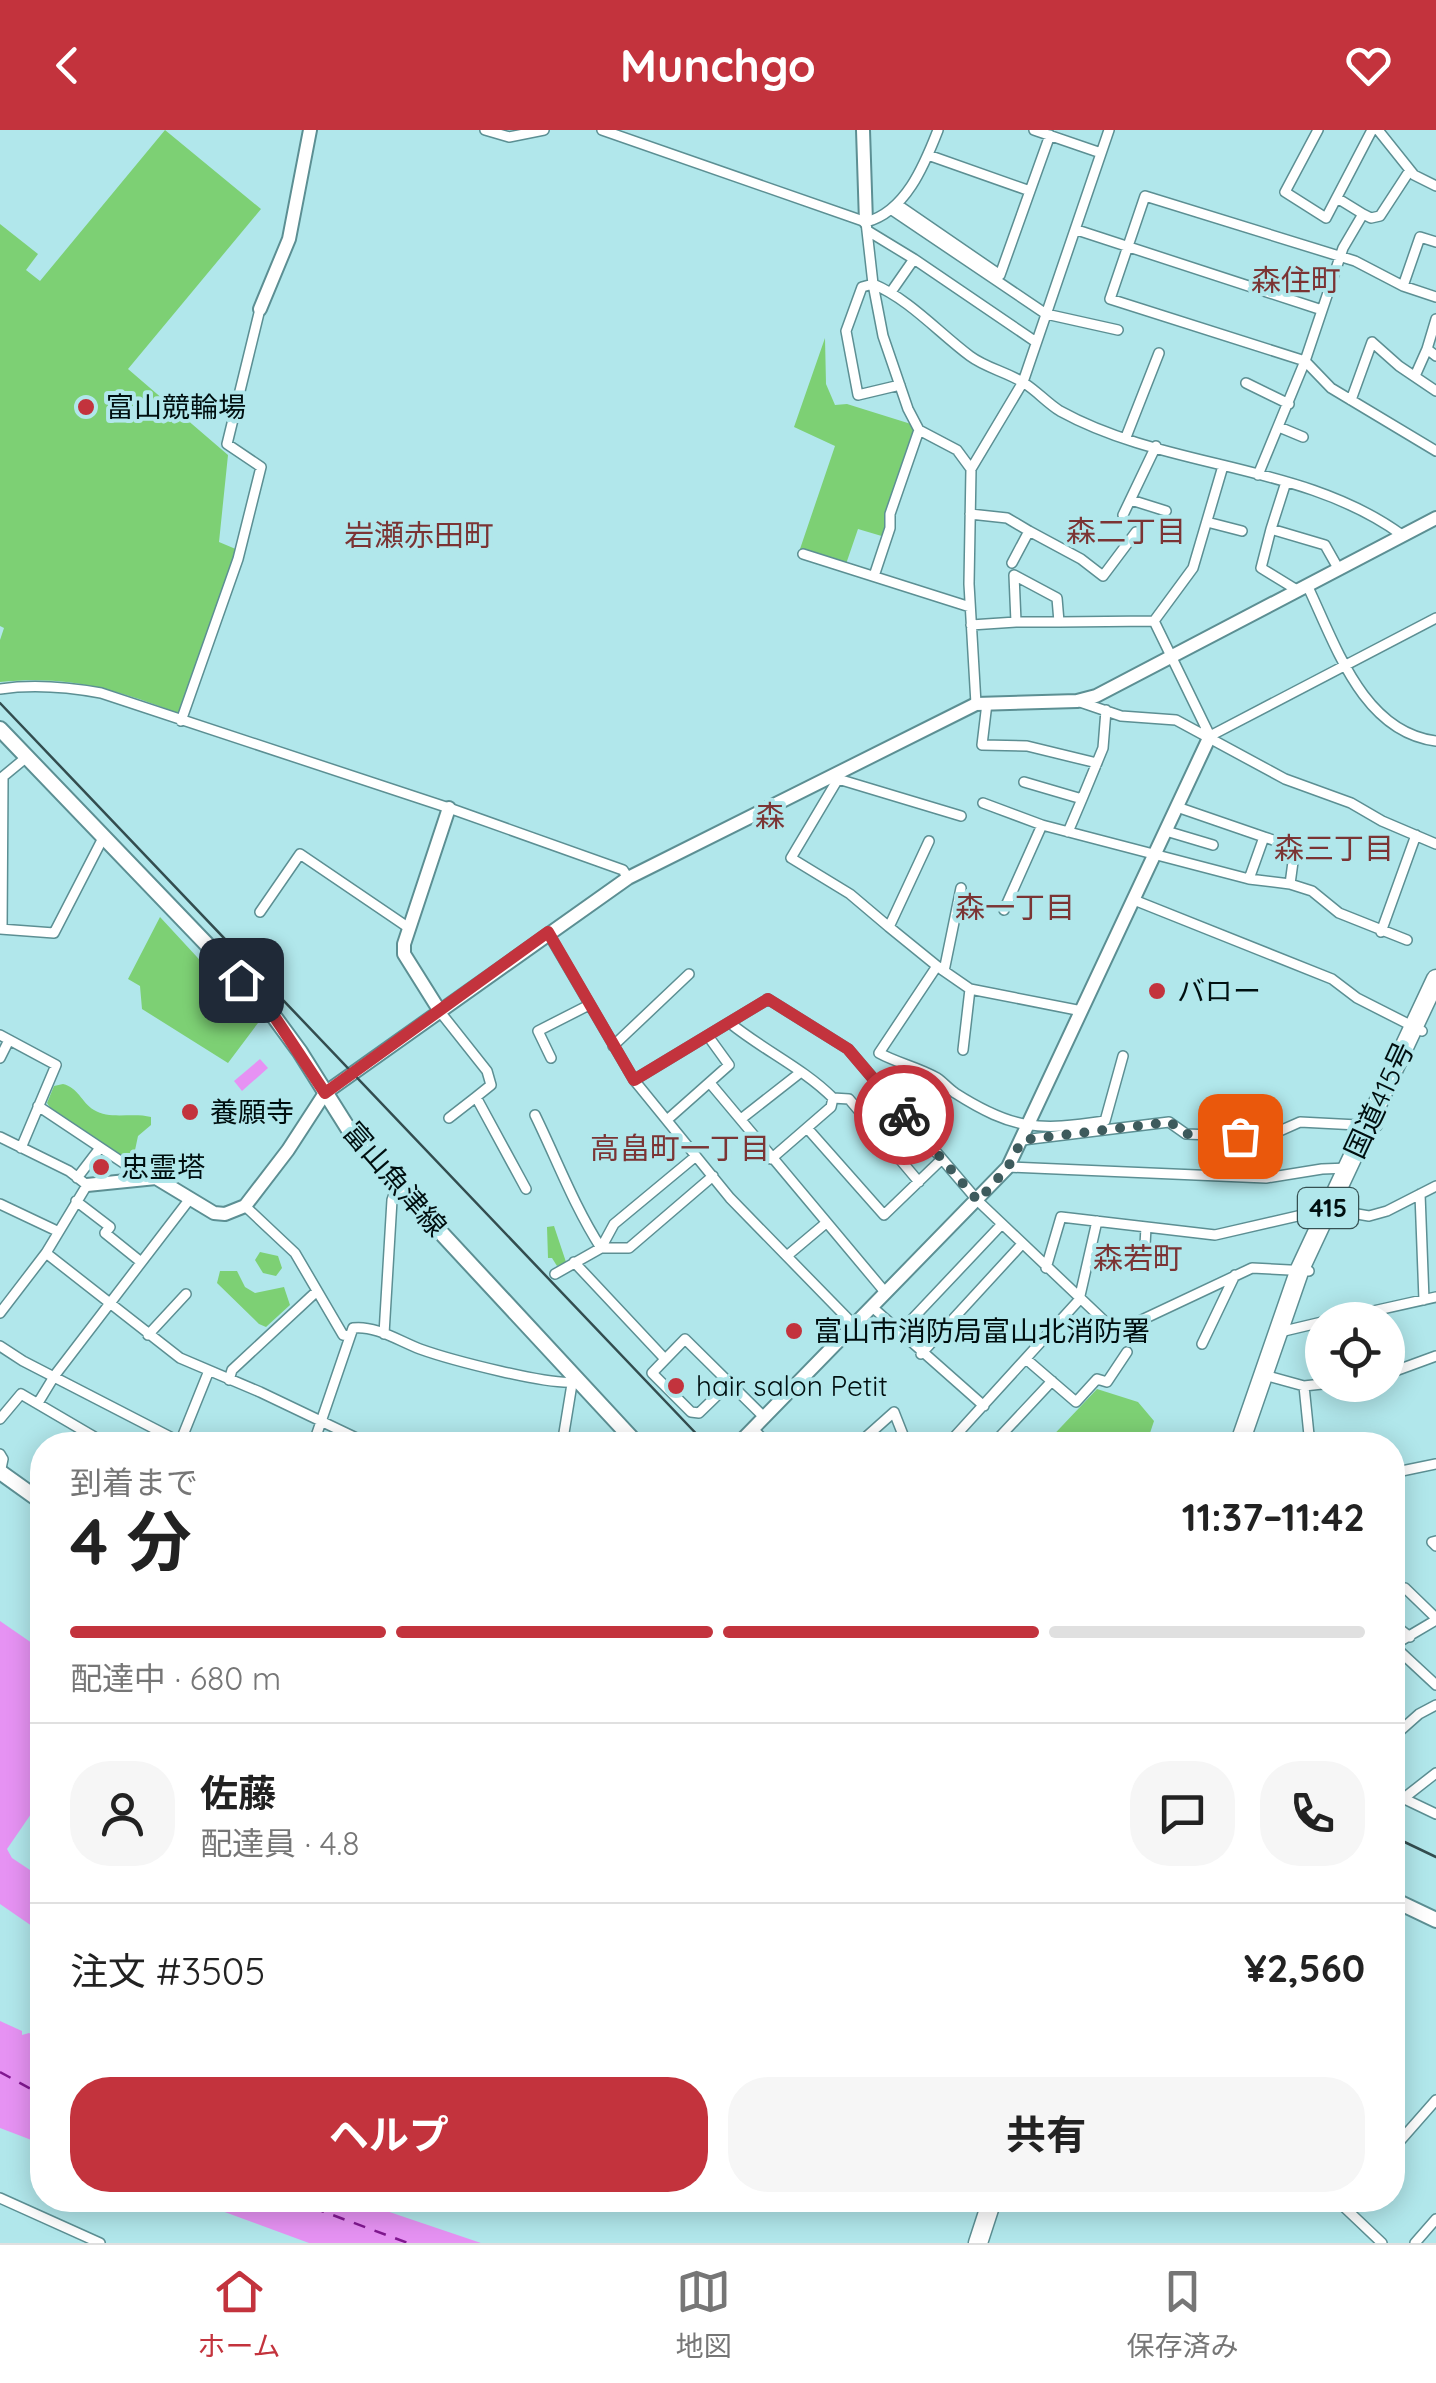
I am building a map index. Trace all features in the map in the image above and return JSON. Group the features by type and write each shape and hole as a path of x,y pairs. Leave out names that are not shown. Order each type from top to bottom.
{"highway":[{"name":"国道415号","path":"1253,1432 1268,1376 1305,1270 1418,1029 1436,979"},
{"name":"国道415号","path":"1418,1029 1436,1002"},
{"name":"国道415号","path":"1244,1432 1268,1376"},
{"path":"978,2243 988,2212"},
{"path":"990,2243 999,2212"}],"main road":[{"name":"富山魚津線","path":"0,729 274,1016 356,1141 625,1432"},
{"path":"0,1472 30,1493"},
{"path":"1405,1905 1436,1920"}],"street":[{"path":"180,720 238,559 261,466 226,444 260,309 289,240 310,130"},
{"path":"485,130 510,137 544,130"},
{"path":"602,130 867,227 1036,342"},
{"path":"863,130 867,227 884,336 920,430 958,450 970,469"},
{"path":"867,227 895,207 938,130"},
{"path":"1034,130 1101,153"},
{"path":"1097,763 1027,746 982,745 982,703 970,607 970,469 1023,382 1109,130"},
{"path":"1318,130 1286,192 1326,218 1375,130 1410,170 1435,184"},
{"path":"895,207 1000,275 1050,136"},
{"path":"928,154 1030,191"},
{"path":"1336,198 1371,218 1380,216 1410,170"},
{"path":"1436,297 1402,286 1355,261 1144,196 1110,299 1305,361 1331,388 1436,451"},
{"path":"895,207 1046,314 1118,330"},
{"path":"1258,475 1305,361 1340,257 1363,214"},
{"path":"1077,230 1322,310"},
{"path":"1402,286 1420,237 1436,242"},
{"path":"891,292 914,258"},
{"path":"900,385 858,395 846,331 862,288 873,284 891,292 974,359 1023,382 1058,410 1126,437 1308,488 1379,518 1402,534"},
{"path":"1415,376 1431,352 1436,319"},
{"path":"1351,400 1372,342 1436,392"},
{"path":"1126,437 1159,353"},
{"path":"1246,384 1288,404"},
{"path":"1279,427 1303,436"},
{"path":"874,576 890,528 890,514 920,430"},
{"path":"1124,515 1156,446"},
{"path":"1154,621 1193,568 1222,466"},
{"path":"1286,482 1260,568 1302,587 1363,698 1418,739 1436,742"},
{"path":"1130,500 1166,511"},
{"path":"970,514 1006,518 1081,558 1102,576 1136,532"},
{"path":"1206,522 1242,531"},
{"path":"1078,702 1402,534 1434,524"},
{"path":"1271,529 1325,545 1338,568"},
{"path":"1012,563 1030,531"},
{"path":"803,554 970,607"},
{"path":"1016,622 1014,575 1058,598 1059,622"},
{"path":"750,1432 1008,1167 1210,736 1436,618"},
{"path":"971,625 1154,621"},
{"path":"1154,621 1210,736"},
{"path":"0,689 74,688 101,693 450,808 622,870 628,878"},
{"path":"0,1137 82,1181 162,1180 214,1214 244,1206 288,1150 325,1093 548,932 628,878 982,703 1078,702 1121,716 1176,720 1285,779 1351,804 1436,844"},
{"path":"1068,832 1103,748 1106,710"},
{"path":"28,756 1,779 1,929 54,934 104,836"},
{"path":"837,776 961,816"},
{"path":"837,776 791,858 850,894 970,989 1082,1011"},
{"path":"1024,782 1082,799"},
{"path":"982,802 1100,843 1312,891 1339,914 1407,940"},
{"path":"1177,806 1296,847 1290,884"},
{"path":"448,1118 491,1086 487,1071 440,1013 404,954 409,928 450,808"},
{"path":"1004,910 1042,826"},
{"path":"1166,831 1213,845"},
{"path":"1381,932 1416,835"},
{"path":"1250,879 1264,837"},
{"path":"890,927 929,841"},
{"path":"260,912 300,854 409,928"},
{"path":"962,888 941,969 879,1052 894,1062 939,1079 1025,1134 1170,1122 1186,1134 1266,1137 1300,1122 1373,1125"},
{"path":"1134,900 1332,979 1357,998 1418,1029"},
{"path":"548,932 634,1080 713,1176 852,1324"},
{"path":"613,1046 689,974"},
{"path":"963,1050 970,989"},
{"path":"634,1080 768,999 848,1049 978,1201 1116,1332 1252,1268 1305,1270"},
{"path":"550,1058 538,1031 589,1005"},
{"path":"730,1024 764,1050 815,1080 834,1098 849,1099 918,1182"},
{"path":"667,1120 730,1065 708,1036"},
{"path":"0,1058 5,1037 56,1065 21,1148"},
{"path":"1025,1134 1105,1121 1123,1056"},
{"path":"741,1120 801,1072"},
{"path":"710,1083 885,1292"},
{"path":"476,1097 526,1190"},
{"path":"771,1159 831,1107 834,1098"},
{"path":"38,1106 146,1178"},
{"path":"535,1115 572,1199 602,1248"},
{"path":"807,1128 884,1216 942,1159"},
{"path":"0,1313 46,1253 100,1148"},
{"path":"602,1248 614,1224 696,1156"},
{"path":"1008,1167 1266,1178 1352,1168"},
{"path":"555,1274 602,1248 629,1248 713,1176"},
{"path":"384,1334 392,1200 397,1186"},
{"path":"1046,1268 1061,1217 1215,1235 1332,1211 1368,1216 1387,1211 1436,1186"},
{"path":"1420,1194 1424,1300"},
{"path":"38,1403 55,1375 189,1200"},
{"path":"76,1201 110,1227 104,1234 141,1262"},
{"path":"0,1204 57,1231"},
{"path":"244,1206 294,1253 343,1335 349,1336"},
{"path":"959,1432 1079,1300 1096,1221"},
{"path":"788,1256 826,1223"},
{"path":"899,1332 1002,1224"},
{"path":"1144,1264 1146,1227"},
{"path":"922,1354 1022,1244"},
{"path":"46,1253 180,1358 343,1432"},
{"path":"574,1262 666,1359"},
{"path":"1202,1344 1235,1276"},
{"path":"229,1380 232,1370 316,1291"},
{"path":"148,1335 186,1294"},
{"path":"1405,1304 1436,1298"},
{"path":"872,1306 984,1406"},
{"path":"1283,1331 1305,1326"},
{"path":"319,1432 349,1336 354,1328 361,1327 434,1354 576,1382 565,1432"},
{"path":"730,1383 699,1413 691,1412 652,1372 685,1339 730,1383 765,1418"},
{"path":"0,1346 22,1362 55,1375 160,1432"},
{"path":"1026,1359 1076,1402 1097,1380 1107,1382 1128,1352"},
{"path":"1405,1367 1436,1356"},
{"path":"186,1432 208,1372"},
{"path":"1268,1376 1304,1386 1309,1432"},
{"path":"1004,1432 1052,1381"},
{"path":"0,1419 21,1394 86,1432"},
{"path":"872,1432 894,1412 902,1432"},
{"path":"753,1429 756,1432"},
{"path":"0,1454 0,1472"},
{"path":"1405,1471 1436,1464"},
{"path":"1405,1588 1436,1619 1405,1639"},
{"path":"1405,1632 1410,1636"},
{"path":"1405,1657 1436,1686"},
{"path":"1405,1726 1436,1705"},
{"path":"1405,1797 1436,1772"},
{"path":"1405,1798 1435,1812"},
{"path":"1405,2135 1436,2100"},
{"path":"0,2198 30,2212"},
{"path":"31,2212 100,2243"},
{"path":"1350,2212 1382,2243"},
{"path":"1415,2243 1436,2219"}],"green space":[{"name":"富山競輪場","path":"165,130 261,209 128,369 228,455 219,542 238,550 178,713 70,682 0,682 0,640 4,628 0,626 0,224 38,254 26,270 40,281"},
{"path":"825,338 826,384 835,405 847,404 911,424 916,431 885,537 858,529 846,564 800,549 835,446 794,427"},
{"path":"160,917 258,1023 228,1063 142,1009 140,986 128,979"},
{"path":"63,1084 100,1113 151,1117 151,1125 138,1136 134,1155 120,1159 53,1112 47,1103 54,1086"},
{"path":"554,1226 566,1262 557,1266 548,1258 547,1227"},
{"path":"260,1252 278,1256 282,1268 276,1276 263,1273 255,1260"},
{"path":"220,1271 237,1271 245,1287 255,1293 284,1287 290,1305 266,1327 259,1324 217,1283"},
{"path":"1097,1389 1138,1402 1154,1421 1150,1432 1056,1432"}],"shaded area":[{"path":"260,1059 268,1068 242,1091 234,1081"},
{"path":"0,1621 30,1642 30,1815 7,1849 12,1858 30,1870 30,1925 0,1904"},
{"path":"0,2021 22,2031 22,2035 30,2034 30,2139 0,2128"},
{"path":"225,2212 389,2212 481,2243 309,2243"}],"ferry route":[{"path":"0,2072 30,2088"},
{"path":"324,2212 408,2243"}],"tram line":[{"path":"0,703 695,1432"},
{"path":"1405,1842 1436,1857"}],"way so far":[{"path":"904,1115 978,1201 1008,1167 1022,1140 1170,1122 1186,1134 1240,1136"}],"place":[{"name":"富山競輪場","path":"86,407"},
{"name":"バロー","path":"1157,991"},
{"name":"養願寺","path":"190,1112"},
{"name":"忠霊塔","path":"101,1167"},
{"name":"富山市消防局富山北消防署","path":"794,1331"},
{"name":"hair salon Petit","path":"676,1386"}],"district":[{"name":"森住町","path":"1296,281"},
{"name":"森二丁目","path":"1126,532"},
{"name":"岩瀬赤田町","path":"419,536"},
{"name":"森","path":"770,817"},
{"name":"森三丁目","path":"1334,849"},
{"name":"森一丁目","path":"1015,908"},
{"name":"高畠町一丁目","path":"680,1149"},
{"name":"森若町","path":"1138,1259"}],"route":[{"path":"241,980 274,1016 325,1093 548,932 634,1080 768,999 848,1049 904,1115"}]}
